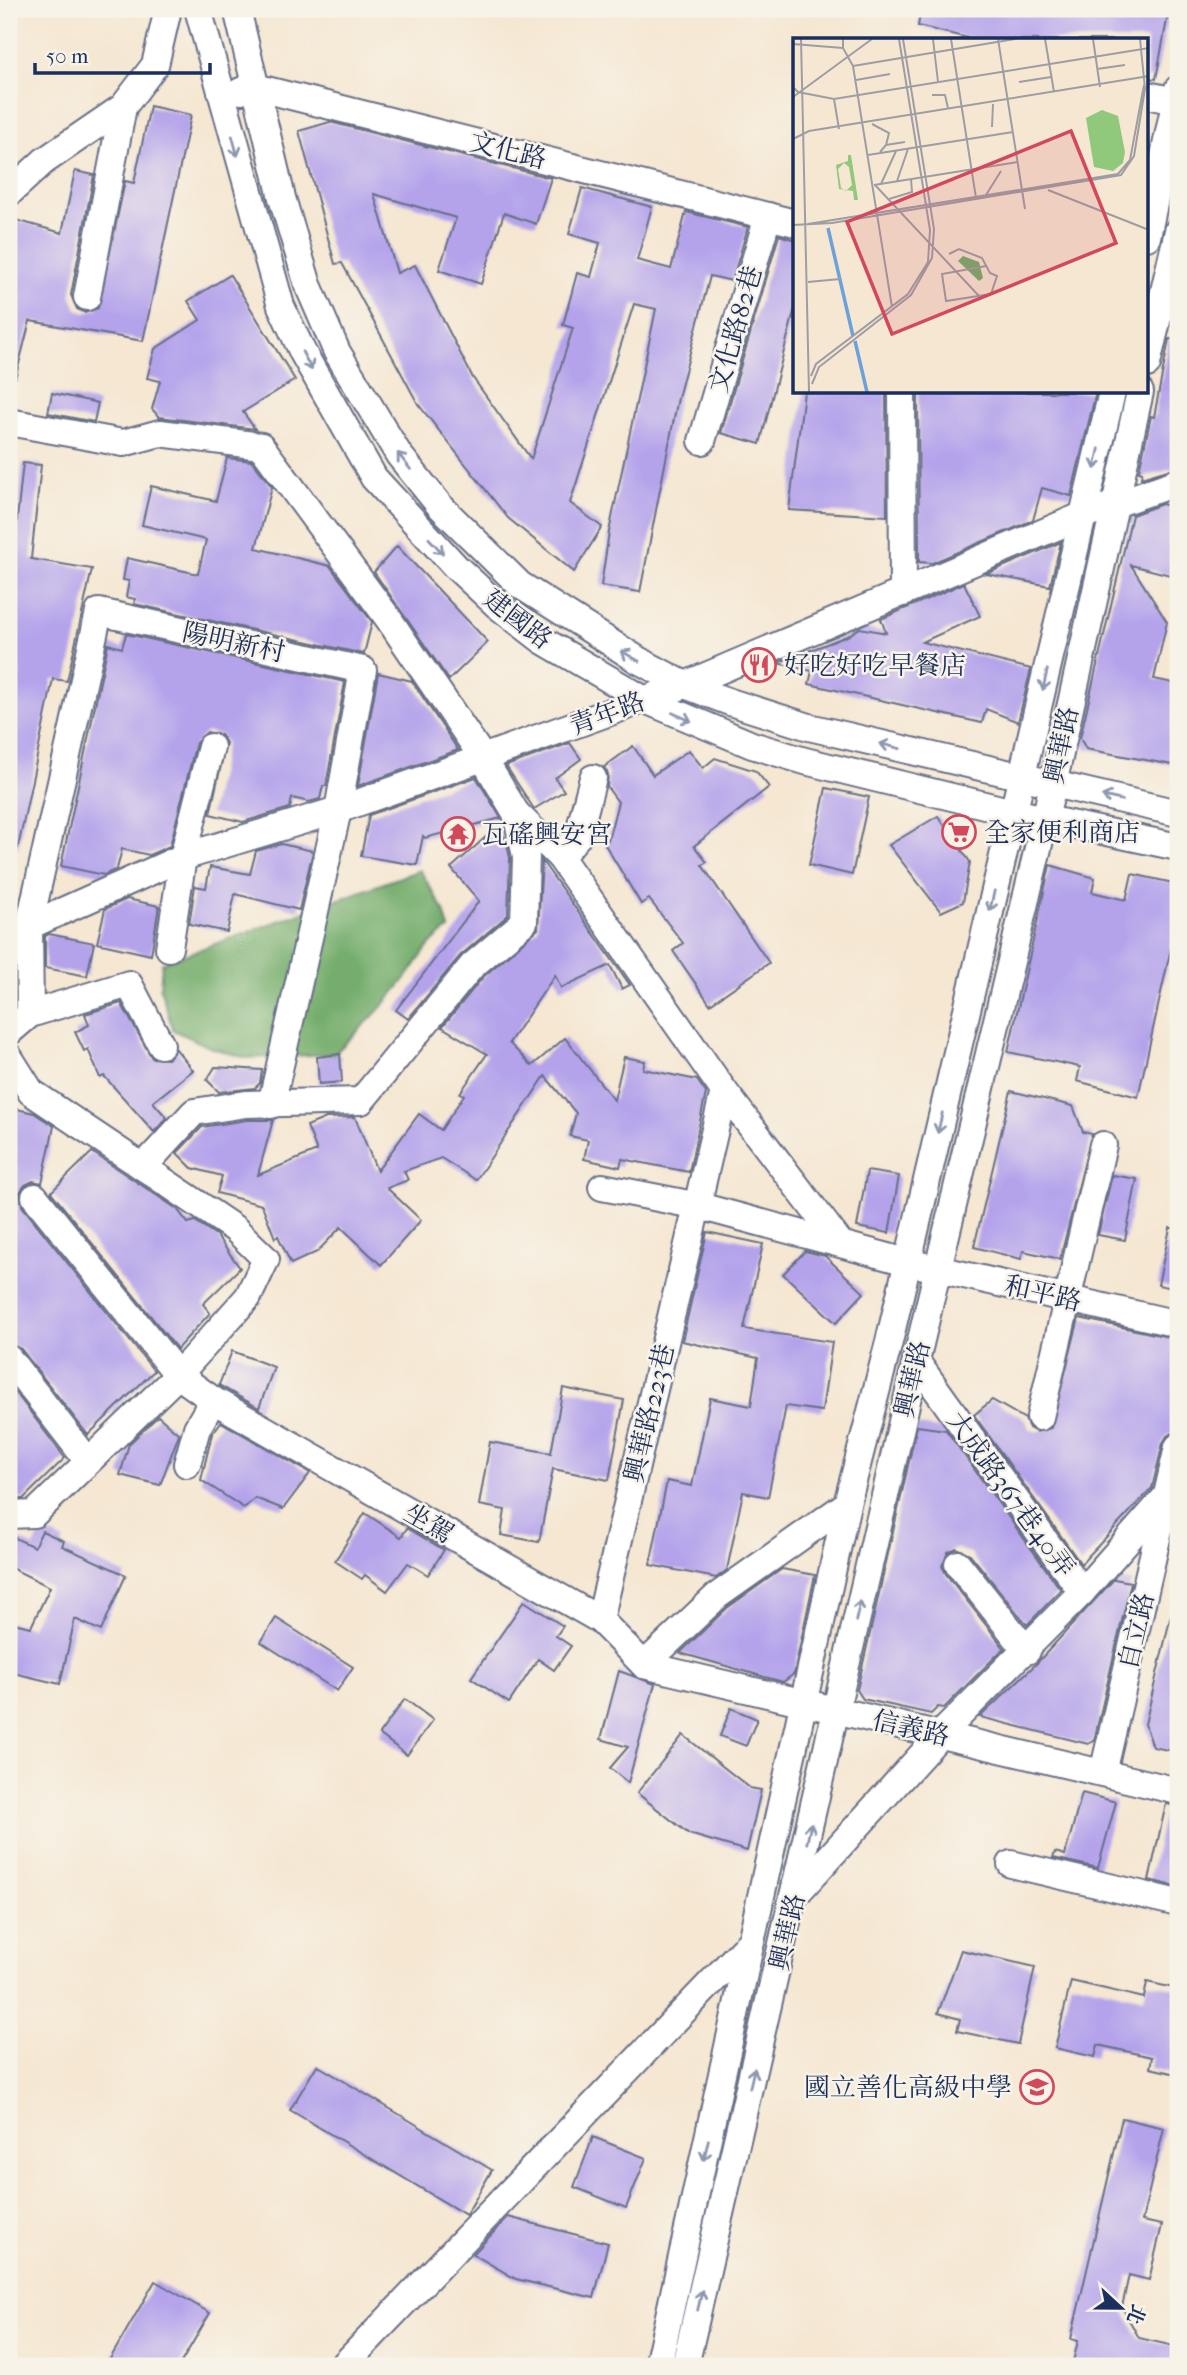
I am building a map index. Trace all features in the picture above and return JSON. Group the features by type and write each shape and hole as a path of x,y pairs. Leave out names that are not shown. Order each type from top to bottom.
{"street":[{"path":"9,193 44,161 123,107 155,65 169,9"},
{"name":"建國路","path":"198,9 281,306 327,398 374,478 456,567 498,606 542,640 643,699 688,720 778,753 1013,812 1178,847"},
{"name":"建國路","path":"237,9 282,198 307,285 337,352 400,455 440,506 520,585 590,632 685,685 771,716 1022,778 1178,813"},
{"path":"222,97 255,87"},
{"name":"文化路","path":"255,87 793,222"},
{"path":"1148,94 1177,95 1148,232"},
{"path":"87,297 123,107"},
{"name":"文化路82巷","path":"702,441 768,216"},
{"path":"1148,359 1178,231"},
{"path":"902,394 903,593"},
{"name":"興華路","path":"657,2366 848,1504 1112,394"},
{"name":"興華路","path":"685,2366 796,1894 835,1710 916,1361 1053,785 1140,394"},
{"path":"9,422 124,443 160,433 261,446 388,618 483,758 516,813 560,857 724,1091 840,1243"},
{"name":"青年路","path":"29,926 183,858 338,810 685,685 1084,515 1178,482"},
{"name":"陽明新村","path":"30,1014 29,926 99,612 363,670 338,810 271,1105"},
{"path":"169,948 183,858 211,747"},
{"path":"560,857 578,836 593,778"},
{"path":"143,1167 194,1112 246,1104 361,1101 472,966 524,922 526,856 516,813"},
{"path":"9,1032 30,1014 129,984 161,1045"},
{"path":"9,1057 31,1092 235,1229 266,1259 248,1297 178,1375 34,1514 9,1515"},
{"name":"興華路223巷","path":"600,1620 724,1091"},
{"path":"1040,1417 1103,1145"},
{"path":"602,1187 699,1206 907,1262"},
{"name":"坐駕","path":"35,1197 178,1375 213,1400 600,1620 645,1665"},
{"name":"和平路","path":"907,1262 1178,1324"},
{"path":"9,1359 88,1461"},
{"name":"大成路367巷40弄","path":"916,1361 1082,1592"},
{"path":"187,1464 197,1428 213,1400"},
{"name":"自立路","path":"1103,1773 1173,1488 1178,1447"},
{"path":"343,2366 796,1894 940,1735 1027,1651 1173,1488"},
{"path":"645,1665 717,1596 848,1504"},
{"path":"958,1564 1027,1651"},
{"name":"信義路","path":"645,1665 1178,1791"},
{"path":"1011,1864 1178,1903"}],"green space":[{"path":"420,870 444,911 449,929 430,946 381,1008 334,1054 246,1058 212,1048 173,1030 160,988 162,963"}],"building":[{"path":"921,9 1169,9 1156,79 1148,78 1148,38 968,38 918,26"},
{"path":"150,106 191,115 143,341 30,321 15,379 9,378 9,218 62,233 75,171 94,175 71,295 77,309 85,313 98,308 125,181 134,183"},
{"path":"330,122 551,178 536,224 504,213 481,284 439,270 456,218 374,194 397,273 415,265 473,378 531,459 573,328 563,325 577,273 591,277 600,243 569,234 582,188 652,207 637,260 671,269 686,212 748,227 732,281 710,276 678,398 640,592 601,586 609,532 656,309 634,304 570,503 602,527 574,572 508,518 418,404 342,263 335,264 299,131"},
{"path":"779,235 793,239 793,316 760,444 721,433"},
{"path":"230,275 295,380 243,412 255,429 159,417 152,409 160,381 147,378 155,349 200,320 188,301"},
{"path":"1169,339 1178,340 1178,467 1141,478 1142,472 1139,471 1151,416 1154,417"},
{"path":"52,393 98,403 94,422 48,413"},
{"path":"804,394 886,394 887,516 789,510"},
{"path":"918,394 1096,394 1071,496 1042,488 1033,520 932,563 919,562"},
{"path":"227,458 252,461 272,487 256,548 330,566 372,622 364,654 134,604 135,599 126,597 129,581 123,580 127,558 198,574 206,540 142,525 151,486 216,501"},
{"path":"23,463 41,465 31,559 92,569 67,681 53,679 18,848 9,847 9,555 13,556"},
{"path":"1162,504 1178,508 1178,577 1131,565 1167,622 1154,679 1178,684 1178,766 1086,749 1080,738 1132,515"},
{"path":"1061,542 1050,586 986,574"},
{"path":"397,546 488,642 449,680 374,572"},
{"path":"964,583 980,616 922,642 1031,669 1018,722 986,709 982,723 809,684 812,671 777,663 847,636 860,628 886,633 881,619"},
{"path":"126,634 345,682 326,786 323,786 320,799 309,802 292,798 290,808 243,822 210,814 226,743 221,735 207,732 196,743 170,846 149,855 122,849 117,869 104,875 61,866 108,644 122,648"},
{"path":"378,673 412,681 458,750 358,786"},
{"path":"570,743 581,759 555,778 564,791 534,809 506,766"},
{"path":"633,746 653,775 689,750 703,768 715,758 756,771 769,787 694,846 707,862 702,865 769,963 710,1004 673,951 683,943 649,899 641,904 604,843 608,840 618,802 607,787 608,774 604,767"},
{"path":"476,777 501,818 425,838 423,836 417,865 361,856 369,815"},
{"path":"826,788 869,797 852,875 809,865"},
{"path":"938,816 970,862 963,902 941,912 889,845"},
{"path":"496,828 506,839 510,858 508,915 460,956 408,1019 396,1010 479,901 451,868"},
{"path":"281,844 313,851 299,910 235,894 227,932 189,924 195,886 206,888 210,867 250,874 256,851"},
{"path":"542,861 630,985 622,989 610,965 561,988 555,975 509,1043 532,1066 565,1038 614,1100 624,1057 645,1061 643,1069 697,1080 706,1093 689,1172 622,1159 620,1167 584,1159 588,1140 570,1136 576,1113 545,1076 476,1180 441,1158 404,1171 408,1180 387,1188 421,1220 381,1265 341,1227 317,1252 291,1264 278,1236 275,1238 262,1205 217,1193 222,1176 192,1168 177,1153 202,1127 247,1120 273,1120 258,1175 317,1151 307,1126 326,1118 355,1117 377,1171 419,1114 441,1130 464,1095 460,1093 487,1054 442,1027 483,977 538,929"},
{"path":"1050,865 1095,878 1092,892 1126,900 1132,874 1178,884 1178,916 1138,1097 1077,1081 1080,1067 1008,1052"},
{"path":"127,899 159,906 151,955 97,943 105,909"},
{"path":"49,934 94,943 87,976 45,968 45,936"},
{"path":"121,1003 152,1058 168,1059 176,1049 193,1070 153,1102 167,1118 154,1132 104,1076 100,1078 88,1049 84,1051 75,1032 89,1025 85,1014"},
{"path":"340,1054 342,1082 319,1084 317,1057"},
{"path":"215,1067 262,1070 260,1083 255,1088 219,1092 207,1080"},
{"path":"1011,1091 1073,1106 1083,1132 1092,1134 1060,1259 1023,1251 1021,1259 974,1247"},
{"path":"17,1109 34,1113 54,1126 42,1183 33,1181 25,1185 20,1192 22,1206 154,1371 88,1435 21,1349 9,1344 9,1149"},
{"path":"92,1152 177,1209 188,1223 195,1221 216,1235 240,1268 203,1304 210,1313 177,1349 51,1192"},
{"path":"867,1171 899,1176 889,1233 857,1227"},
{"path":"1112,1175 1137,1179 1125,1240 1098,1235"},
{"path":"1170,1228 1178,1228 1178,1289 1158,1285"},
{"path":"707,1232 763,1244 744,1329 832,1342 822,1411 786,1406 768,1497 743,1492 727,1570 716,1578 650,1565 667,1481 692,1486 710,1398 751,1406 758,1358 682,1341"},
{"path":"805,1251 825,1256 864,1293 836,1323 783,1274"},
{"path":"1079,1318 1178,1339 1178,1421 1176,1432 1167,1436 1163,1443 1152,1488 1081,1564 974,1415 992,1400 1025,1419 1029,1428 1036,1432 1051,1428"},
{"path":"232,1351 274,1367 259,1408 219,1385"},
{"path":"9,1384 65,1458 23,1499 9,1499"},
{"path":"563,1388 624,1400 609,1480 553,1469 539,1542 501,1535 505,1510 479,1505 490,1442 551,1453"},
{"path":"158,1416 179,1434 160,1485 120,1475 129,1444"},
{"path":"221,1422 310,1473 283,1509 255,1498 244,1508 201,1480 212,1434"},
{"path":"917,1426 946,1430 1061,1590 1027,1625 970,1554 956,1548 948,1552 942,1566 946,1574 1004,1648 944,1708 938,1707 931,1714 863,1699 857,1690"},
{"path":"365,1513 401,1537 407,1528 444,1550 428,1575 408,1563 387,1591 365,1575 362,1579 335,1561"},
{"path":"42,1531 64,1541 62,1546 126,1575 101,1631 75,1619 60,1684 9,1672 9,1622 31,1627 50,1587 9,1567 9,1535 34,1547"},
{"path":"782,1569 815,1575 794,1674 783,1682 680,1653 727,1608"},
{"path":"1114,1579 1131,1582 1094,1741 1088,1744 980,1717 1037,1663"},
{"path":"524,1601 563,1626 556,1636 571,1646 554,1670 538,1659 509,1703 471,1678"},
{"path":"1171,1615 1178,1616 1178,1752 1153,1747 1145,1724"},
{"path":"276,1618 353,1667 337,1691 261,1642"},
{"path":"619,1671 655,1684 628,1783 610,1768 628,1747 601,1739"},
{"path":"405,1699 433,1720 407,1755 379,1734"},
{"path":"731,1708 757,1719 746,1746 720,1736"},
{"path":"683,1735 750,1788 761,1790 747,1851 689,1834 637,1793"},
{"path":"1082,1793 1116,1802 1098,1868 1053,1858 1055,1852 1065,1855"},
{"path":"1166,1804 1178,1806 1178,1887 1149,1880"},
{"path":"961,1950 1035,1967 1018,2044 957,2031 960,2019 938,2013"},
{"path":"1071,1981 1144,1998 1147,1982 1178,1989 1176,2074 1150,2068 1152,2057 1098,2045 1095,2057 1055,2048"},
{"path":"317,2065 492,2170 466,2215 290,2110"},
{"path":"1122,2118 1164,2128 1142,2221 1162,2225 1149,2280 1129,2275 1122,2307 1139,2338 1178,2347 1178,2366 1072,2366 1078,2341 1071,2339"},
{"path":"593,2137 646,2158 626,2208 574,2187"},
{"path":"508,2217 608,2243 594,2298 516,2279 473,2254"},
{"path":"155,2281 210,2313 179,2366 106,2366"}],"place":[{"name":"好吃好吃早餐店","path":"759,665"},
{"name":"全家便利商店","path":"959,832"},
{"name":"瓦磘興安宮","path":"458,834"},
{"name":"國立善化高級中學","path":"1037,2087"}]}
